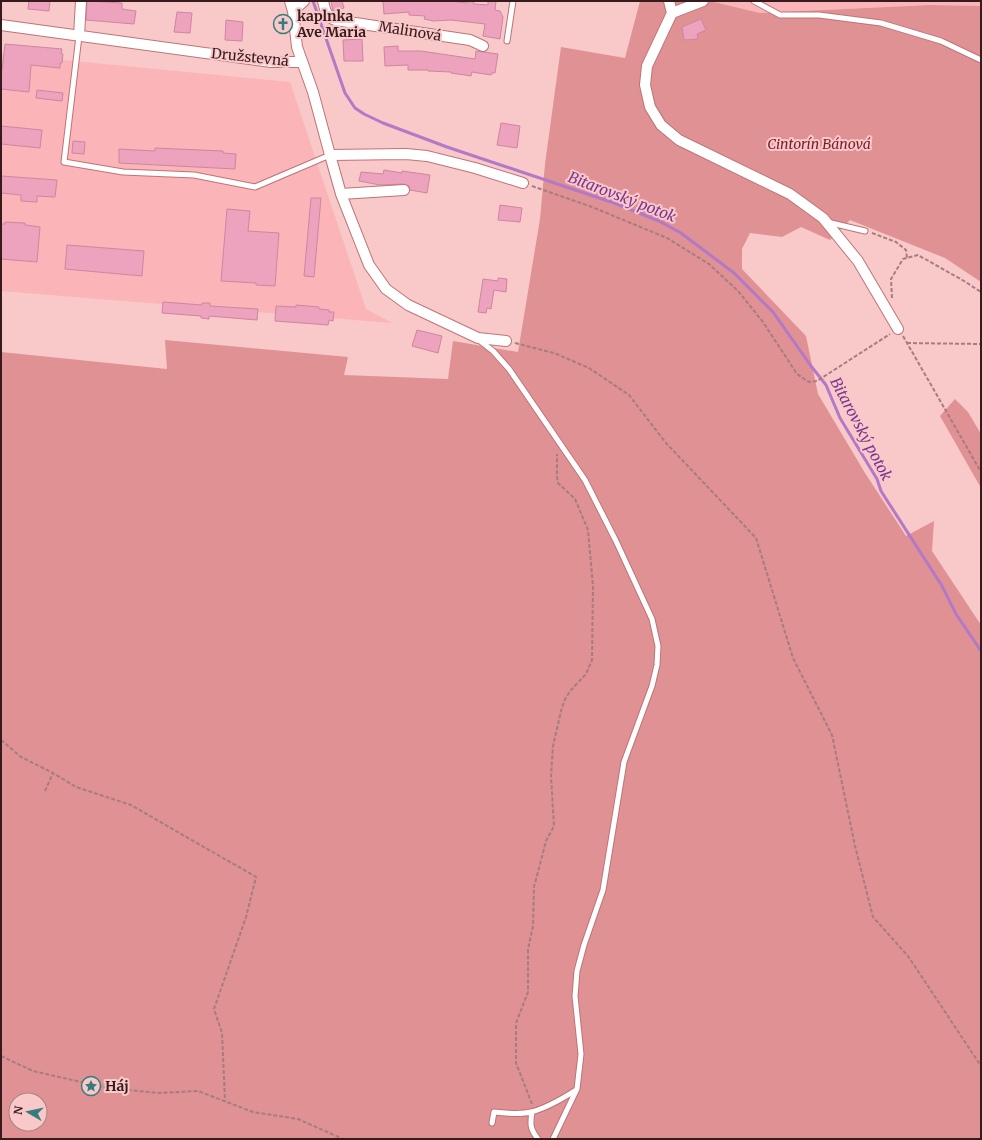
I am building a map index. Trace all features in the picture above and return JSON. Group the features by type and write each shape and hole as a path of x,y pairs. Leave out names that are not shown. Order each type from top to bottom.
{"street":[{"path":"79,36 81,1"},
{"name":"Malinová","path":"323,1 326,12 330,18 336,20 470,40 483,46"},
{"path":"669,1 672,12 647,66 646,86 650,107 661,125 679,140 790,194 823,218 858,261 893,317 898,329"},
{"path":"672,12 703,1"},
{"path":"296,5 297,47 302,62"},
{"name":"Družstevná","path":"1,25 271,62 302,62 314,92 341,194 369,265 386,289 408,305 478,338 506,341"},
{"path":"330,155 406,154 427,156 475,168 523,183"},
{"path":"341,194 404,190"}],"lane":[{"path":"507,40 513,1"},
{"path":"754,1 780,15 819,15 881,23 941,41 981,60"},
{"path":"79,36 64,162 123,172 194,176 255,187 330,155"},
{"path":"826,221 865,231"},
{"path":"478,338 509,369 585,480 616,541 652,619 658,646 658,665 652,686 624,762 603,890 584,945 577,971 575,996 581,1054 577,1090 554,1139"},
{"path":"492,1123 494,1112 532,1112 577,1090"},
{"path":"532,1112 530,1124 538,1139"}],"path":[{"path":"523,183 592,207 667,238 709,264 738,291 763,322 797,374 809,382 817,381 898,329 981,472"},
{"path":"865,231 896,242 906,250 907,258"},
{"path":"893,317 891,279 903,259 918,255 981,292"},
{"path":"506,341 554,353 589,368 629,394 666,443 756,538 793,658 832,735 855,846 873,917 908,956 981,1066"},
{"path":"907,343 981,344"},
{"path":"532,1112 532,1103 516,1063 516,1023 528,992 528,949 533,926 534,887 546,841 554,826 551,776 554,746 564,699 586,674 592,660 593,586 588,530 575,499 558,483 558,440"},
{"path":"1,740 21,757 53,773 76,787 131,805 256,877 246,917 214,1009 222,1033 225,1101"},
{"path":"45,791 53,773"},
{"path":"1,1056 33,1071 107,1088 159,1093 198,1092 253,1112 298,1119 343,1139"}],"shaded area":[{"path":"710,1 981,1 981,6 929,5 760,13"},
{"path":"1,54 290,82 366,309 392,323 1,291"}],"green space":[{"name":"Cintorín Bánová","path":"640,1 710,1 760,13 929,5 981,6 981,282 945,258 850,220 830,240 801,227 782,237 750,233 742,249 742,269 806,336 818,394 865,473 906,536 934,521 932,551 981,625 981,1139 1,1139 1,352 167,369 165,340 348,357 344,375 448,379 453,341 518,352 540,219 545,164 561,47 625,58"},
{"path":"955,399 968,412 981,434 981,488 940,416"}],"building":[{"path":"29,1 50,1 49,11 28,9"},
{"path":"87,1 122,3 122,9 136,11 134,24 86,20"},
{"path":"331,1 342,1 344,8 333,11"},
{"path":"383,1 451,1 467,3 469,1 473,1 474,4 488,5 488,1 496,1 495,10 500,11 503,17 500,39 483,36 485,24 451,20 433,21 424,19 425,16 409,15 409,12 384,14"},
{"path":"177,12 192,13 190,33 174,32"},
{"path":"701,19 706,30 697,34 698,39 684,40 682,27"},
{"path":"226,20 243,22 242,41 225,40"},
{"path":"362,39 363,61 344,61 343,40"},
{"path":"5,44 62,49 62,63 60,63 60,68 31,65 29,92 1,89 1,70"},
{"path":"398,46 398,51 421,51 475,59 476,51 498,54 495,73 492,73 491,75 472,72 471,76 451,72 408,70 408,65 385,66 384,47"},
{"path":"37,90 63,93 62,101 36,98"},
{"path":"501,123 520,126 517,148 497,145"},
{"path":"1,126 42,130 40,148 1,144"},
{"path":"73,141 85,142 84,154 72,153"},
{"path":"155,148 223,151 223,153 236,154 235,169 119,163 119,149 155,151"},
{"path":"384,170 430,175 427,193 410,190 409,186 404,184 380,185 359,181 361,172 383,174"},
{"path":"1,176 57,180 55,197 37,196 37,202 21,201 21,195 1,193"},
{"path":"311,198 321,198 314,277 304,276"},
{"path":"500,205 522,208 520,222 498,220"},
{"path":"227,209 250,211 248,231 279,233 275,286 256,285 256,283 221,281"},
{"path":"5,222 25,223 25,225 40,227 37,262 1,259 1,224 5,224"},
{"path":"67,245 144,251 142,276 65,269"},
{"path":"498,278 507,279 506,292 494,290 491,309 487,308 486,313 478,312 483,279 498,281"},
{"path":"163,302 202,305 202,303 210,303 210,306 258,309 257,320 209,316 209,319 201,318 201,316 162,313"},
{"path":"296,305 319,307 319,309 334,312 333,321 329,320 328,325 275,321 276,306 296,307"},
{"path":"417,330 442,336 438,353 412,346"}],"waterway":[{"name":"Bitarovský potok","path":"313,1 345,93 355,108 364,114 383,123 447,147 614,203 659,221 681,233 734,273 773,312 826,385 840,418 877,479 881,491 942,586 956,614 981,651"}],"place":[{"name":"kaplnka Ave Maria","path":"283,24"},
{"name":"Háj","path":"91,1086"}]}
